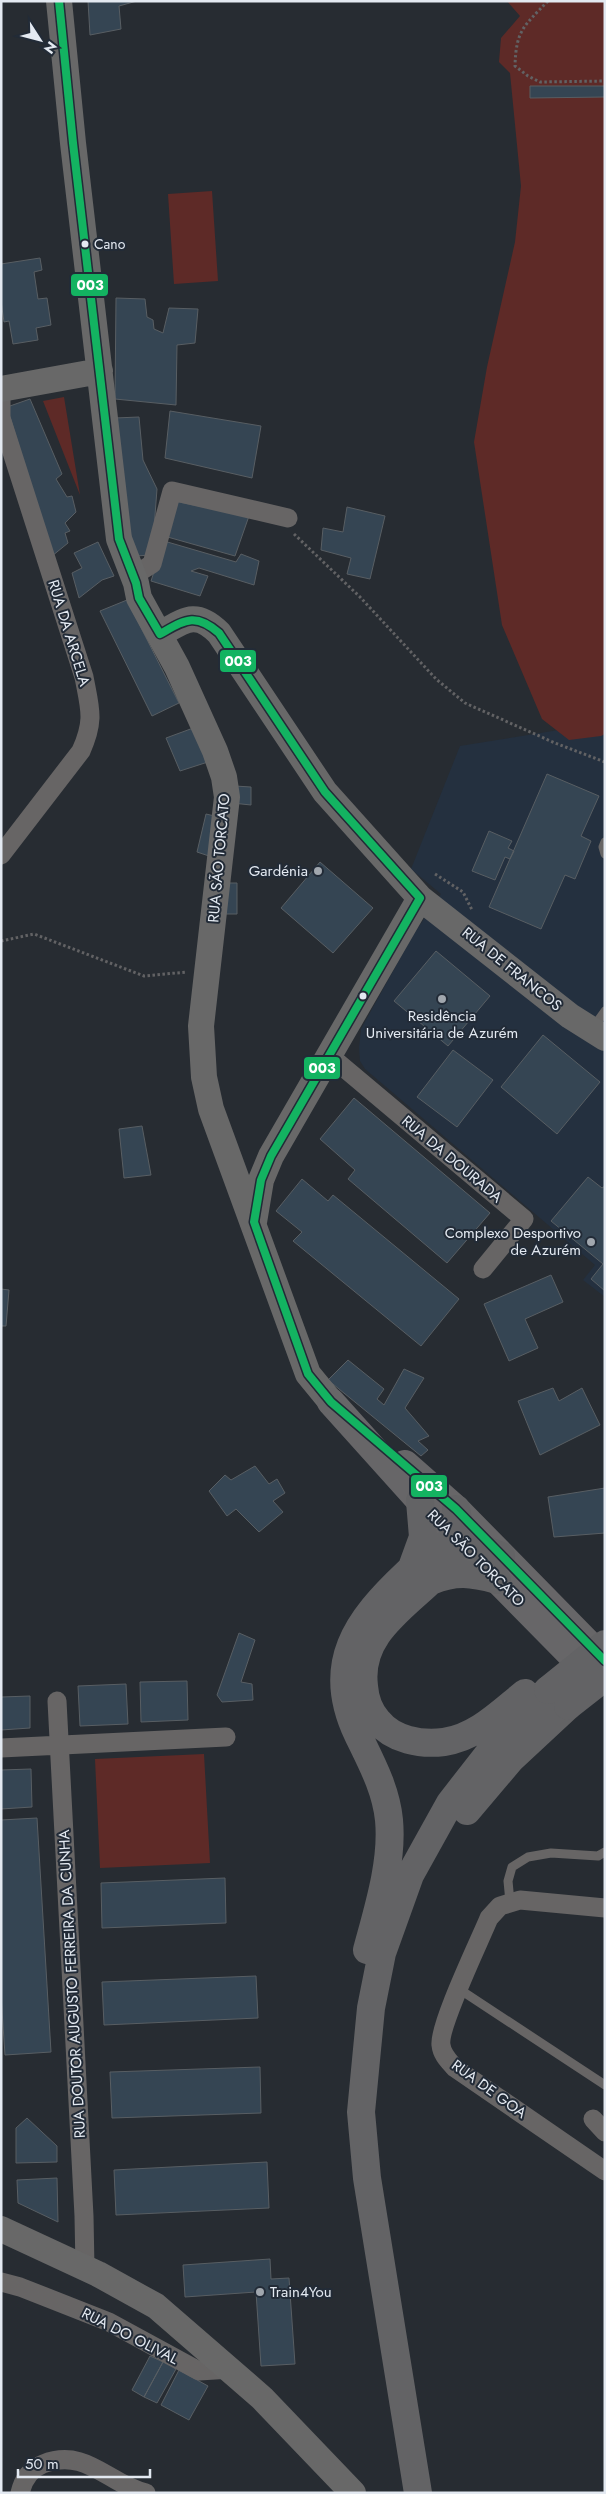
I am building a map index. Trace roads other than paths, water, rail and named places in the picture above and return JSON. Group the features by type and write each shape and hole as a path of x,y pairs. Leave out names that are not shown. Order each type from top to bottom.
{"highway":[{"path":"420,1501 423,1537 421,1576"},
{"path":"456,1509 460,1541"},
{"path":"499,1568 474,1544 460,1541 444,1544 368,1651 364,1666 364,1693 367,1704 379,1723 411,1741 432,1743 455,1740 486,1724 527,1692 558,1698"},
{"path":"367,2178 355,2133 349,2094 350,2064 360,1982 386,1865 389,1820 380,1781 356,1730 347,1703 345,1668 349,1645 363,1620 384,1594 421,1576 499,1568"},
{"path":"436,2493 392,2230 382,2154 381,2049 387,2006 399,1959 425,1880 465,1813 558,1698 605,1644"},
{"path":"418,2493 367,2178 361,2112 371,2008 382,1953 410,1875 450,1803 496,1744 558,1698 605,1677"}],"main road":[{"name":"RUA SÃO TORCATO","path":"331,1402 420,1501 460,1541"},
{"name":"RUA SÃO TORCATO","path":"331,1402 456,1509 499,1568 605,1688"},
{"name":"RUA SÃO TORCATO","path":"499,1568 605,1661"}],"street":[{"name":"RUA SÃO TORCATO","path":"59,1 119,539 139,598 160,634 215,751 224,777 226,797 201,1026 201,1052 211,1109 227,1148 308,1374 331,1402"},
{"path":"2,388 100,371"},
{"name":"RUA DA ARCELA","path":"1,855 81,751 88,735 92,715 84,677 1,418 2,388"},
{"path":"134,579 152,564 172,491 283,517"},
{"name":"RUA SÃO TORCATO","path":"134,579 163,607 184,619"},
{"path":"160,634 184,619"},
{"name":"RUA DE FRANCOS","path":"184,619 201,620 210,624 219,633 325,792 420,898 600,1026"},
{"path":"254,1222 261,1180 271,1156 420,898"},
{"name":"RUA DA DOURADA","path":"330,1056 524,1219 483,1270"},
{"path":"227,1148 240,1157 258,1158 271,1156"},
{"name":"RUA DOUTOR AUGUSTO FERREIRA DA CUNHA","path":"57,1701 84,2216 85,2268"},
{"path":"1,1748 226,1737"},
{"path":"510,1902 520,1900 605,1908"},
{"name":"RUA DE GOA","path":"510,1902 500,1906 489,1918 444,2025 440,2044 445,2057 455,2068 605,2171"},
{"path":"1,2229 85,2268 156,2306 231,2369 353,2493"},
{"name":"RUA DO OLIVAL","path":"1,2282 20,2287 109,2322 199,2371 231,2369"},
{"path":"20,2493 23,2482 36,2467 55,2459 70,2458 89,2465 135,2490 146,2493"}],"lane":[{"path":"605,842 602,847 605,854"},
{"path":"510,1902 508,1881 512,1867 528,1857 551,1853 598,1856 605,1852"},
{"path":"459,1989 605,2085"}],"place":[{"name":"Cano","path":"85,244"},
{"name":"Gardénia","path":"318,871"},
{"name":"Residência Universitária de Azurém","path":"442,999"},
{"name":"Complexo Desportivo de Azurém","path":"591,1242"},
{"name":"Train4You","path":"260,2292"}]}
